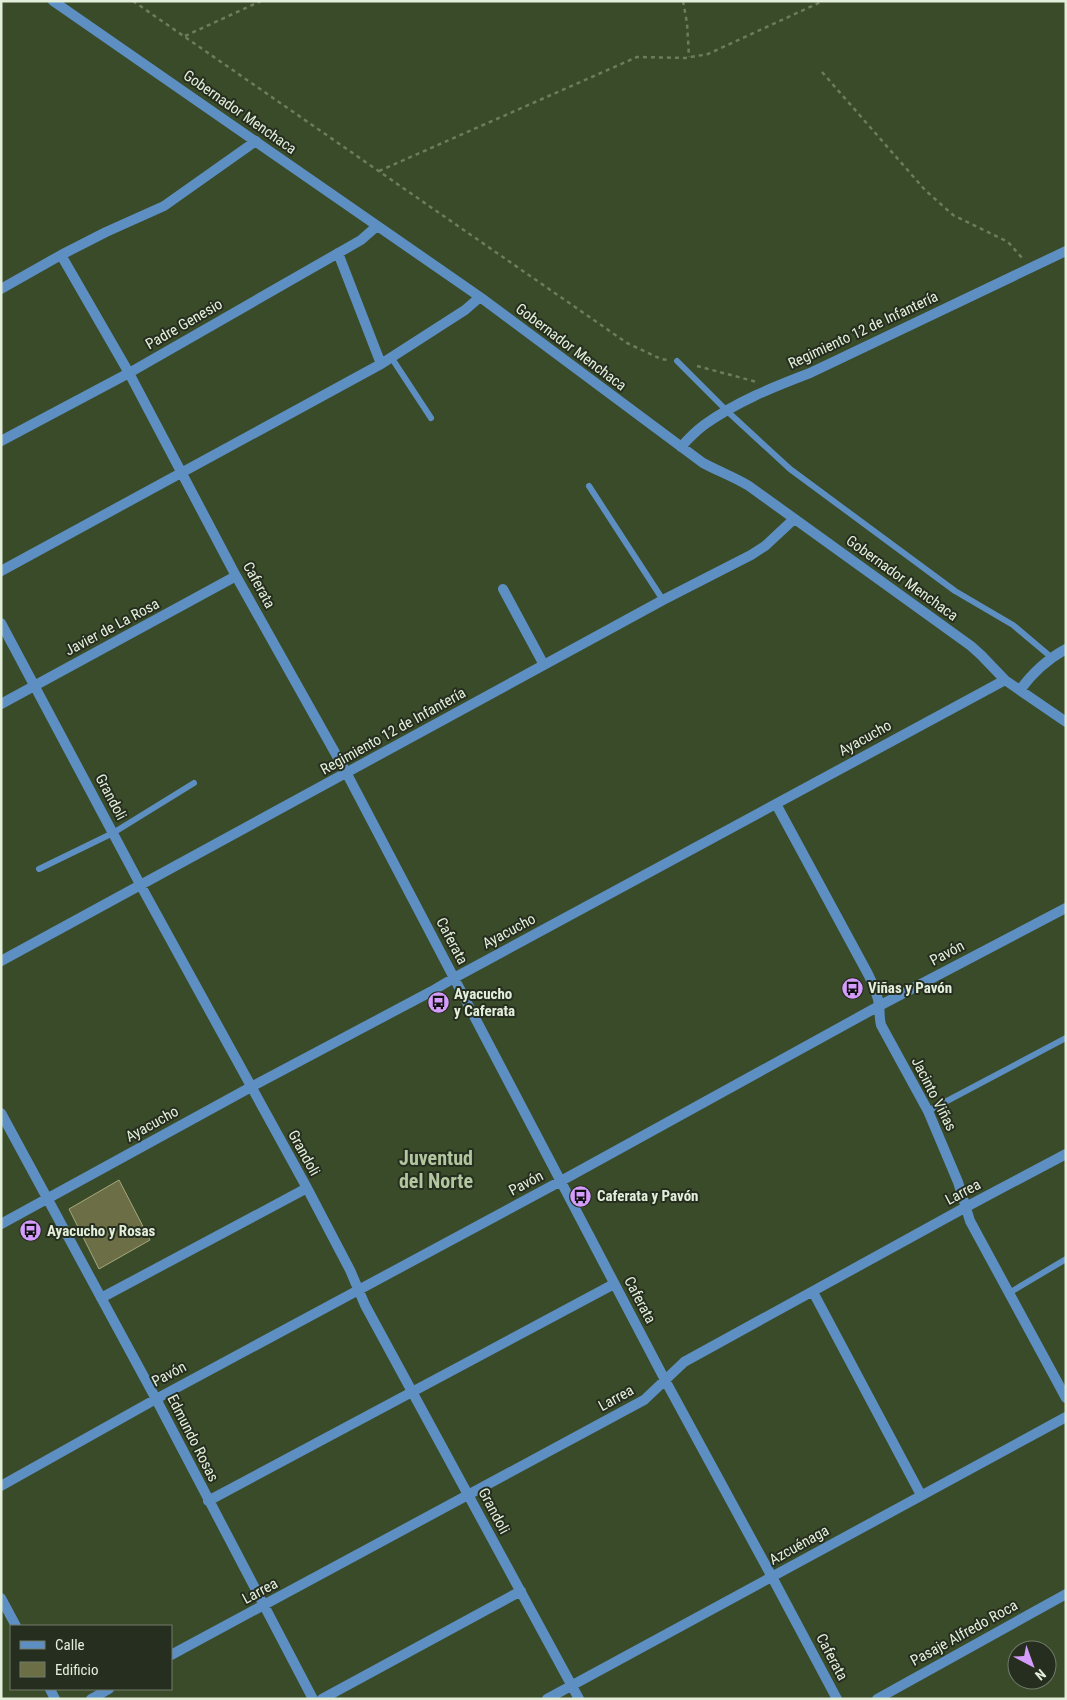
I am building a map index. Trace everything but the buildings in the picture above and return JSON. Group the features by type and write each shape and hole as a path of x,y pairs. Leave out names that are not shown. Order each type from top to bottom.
{"street":[{"name":"Gobernador Menchaca","path":"53,1 480,296 715,470 734,477 749,486 970,646 982,655 1005,680 1066,722"},
{"path":"1,289 62,254 164,206 256,141"},
{"name":"Padre Genesio","path":"1,441 129,373 361,240 377,226"},
{"name":"Regimiento 12 de Infantería","path":"681,446 702,426 726,411 1066,251"},
{"path":"338,253 381,364"},
{"name":"Caferata","path":"62,254 129,373 236,576 347,774 664,1380 837,1699"},
{"path":"1,570 381,364 465,310 480,296"},
{"name":"Regimiento 12 de Infantería","path":"1,961 765,546 794,519"},
{"name":"Javier de La Rosa","path":"1,704 236,576"},
{"path":"503,589 544,666"},
{"name":"Grandoli","path":"1,623 141,886 307,1188 350,1270 365,1305 412,1393 469,1494 579,1699"},
{"path":"1020,690 1031,675 1051,657 1066,649"},
{"name":"Ayacucho","path":"1,1224 1005,680"},
{"name":"Jacinto Viñas","path":"776,804 875,989 879,1006 878,1017 881,1025 928,1111 955,1174 970,1221 1066,1398"},
{"name":"Pavón","path":"1,1486 156,1399 561,1181 879,1006 1066,908"},
{"name":"Edmundo Rosas","path":"1,1113 156,1399 313,1699"},
{"name":"Larrea","path":"172,1655 644,1400 684,1362 1066,1154"},
{"path":"101,1298 307,1188"},
{"path":"208,1501 614,1284"},
{"path":"813,1292 921,1495"},
{"name":"Azcuénaga","path":"547,1699 1066,1417"},
{"path":"322,1699 521,1591"},
{"name":"Pasaje Alfredo Roca","path":"877,1699 1066,1594"},
{"path":"1,1598 15,1625"},
{"path":"90,1699 107,1690"}],"lane":[{"path":"391,357 430,418"},
{"path":"677,361 726,411 790,469 955,591 1013,625 1051,657"},
{"path":"589,486 663,600"},
{"path":"39,870 113,833 194,783"},
{"path":"928,1111 1066,1038"},
{"path":"1009,1293 1066,1259"}],"path":[{"path":"134,1 627,343 661,359 677,361 776,386"},
{"path":"185,36 261,1"},
{"path":"683,1 687,24 689,58"},
{"path":"379,171 637,57 689,58 708,54 823,1"},
{"path":"822,72 925,190 954,216 1008,242 1030,268"}],"place":[{"name":"Viñas y Pavón","path":"852,988"},
{"name":"Ayacucho y Caferata","path":"438,1003"},
{"name":"Caferata y Pavón","path":"581,1196"},
{"name":"Ayacucho y Rosas","path":"31,1231"}],"district":[{"name":"Juventud del Norte","path":"436,1170"}]}
